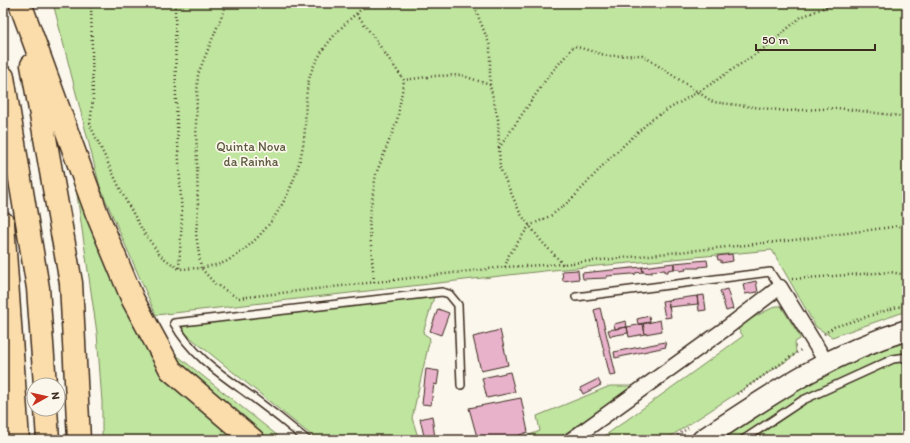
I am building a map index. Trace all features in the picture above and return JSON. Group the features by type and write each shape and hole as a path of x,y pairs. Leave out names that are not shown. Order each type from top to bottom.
{"highway":[{"path":"20,3 72,283 79,440"},
{"path":"20,3 97,214 137,307 171,370 253,440"},
{"path":"3,77 38,288 44,377"},
{"path":"3,223 18,440"},
{"path":"47,417 48,440"}],"main road":[{"path":"702,440 794,379 826,362 882,338 907,330"}],"street":[{"path":"571,440 725,329 780,287 826,362"}],"lane":[{"path":"576,297 770,272 780,287"},
{"path":"307,440 279,416 209,365 183,341 174,324 442,292 449,294 458,305 461,385"},
{"path":"743,440 803,400 893,359 907,357"}],"path":[{"path":"91,3 93,99 90,125 124,197 144,233 160,256 179,269 201,268 226,262 250,245 272,220 289,193 299,166 304,137 305,100 312,70 327,46 345,24 369,3"},
{"path":"175,3 176,105 182,218 179,269"},
{"path":"227,3 198,74 196,120 198,208 196,234 201,268 215,284 238,298 505,267 563,264 794,240 907,225"},
{"path":"473,3 490,46 490,84 498,119 500,168 520,213 529,226 563,264"},
{"path":"823,3 826,7"},
{"path":"505,267 509,255 529,226 552,215 573,198 609,159 652,119 699,91 766,47 801,17 826,7 829,3"},
{"path":"357,14 404,80 397,120 376,174 369,220 374,282"},
{"path":"499,148 547,78 574,46 608,56 642,55 699,91 713,102 787,111 838,108 907,117"},
{"path":"404,80 435,76 461,75 490,84"},
{"path":"780,287 788,279 890,272 907,275"}],"green space":[{"name":"Quinta Nova da Rainha","path":"53,3 907,3 907,311 832,337 816,327 772,250 553,270 156,315 100,187"},
{"path":"73,167 125,297 239,440 102,440 102,402 97,333"},
{"path":"434,297 423,333 430,338 412,418 419,440 317,440 186,334 182,326"},
{"path":"776,306 781,306 799,335 800,339 795,342 796,352 794,356 665,440 599,440 743,336 736,326"},
{"path":"907,342 907,440 722,440 822,374 884,349"},
{"path":"169,349 283,440 256,440 180,374"},
{"path":"610,386 632,386 599,411 555,440 516,440 540,431 537,416"}],"building":[{"path":"732,254 733,261 721,263 721,260 718,260 717,256"},
{"path":"707,260 708,266 699,268 685,268 686,270 680,271 679,269 674,269 674,263"},
{"path":"674,263 674,269 668,270 668,272 665,272 665,270 652,271 652,273 643,272 642,267"},
{"path":"642,267 643,272 635,273 635,275 607,276 607,278 583,279 582,273"},
{"path":"578,270 579,279 563,281 562,271"},
{"path":"756,281 758,292 745,294 743,284"},
{"path":"727,289 733,309 726,311 720,291"},
{"path":"704,295 706,310 699,311 697,296"},
{"path":"697,296 698,304 669,307 668,300"},
{"path":"668,300 671,317 665,318 662,301"},
{"path":"600,308 616,375 610,376 594,310"},
{"path":"438,309 449,313 441,335 430,331"},
{"path":"649,316 650,322 638,324 637,319"},
{"path":"660,320 662,331 645,334 643,324"},
{"path":"626,321 627,327 615,329 614,324"},
{"path":"643,324 645,334 629,337 627,327"},
{"path":"627,327 628,333 610,336 608,330"},
{"path":"500,330 508,365 481,371 473,337"},
{"path":"665,342 666,347 615,358 614,352"},
{"path":"426,369 439,371 437,385 434,384 431,405 422,404"},
{"path":"510,372 515,392 487,398 482,378"},
{"path":"598,379 601,385 583,394 580,388"},
{"path":"521,398 528,432 506,440 467,440 477,437 469,408"},
{"path":"432,416 435,438 439,437 440,440 425,440 420,419"}]}
